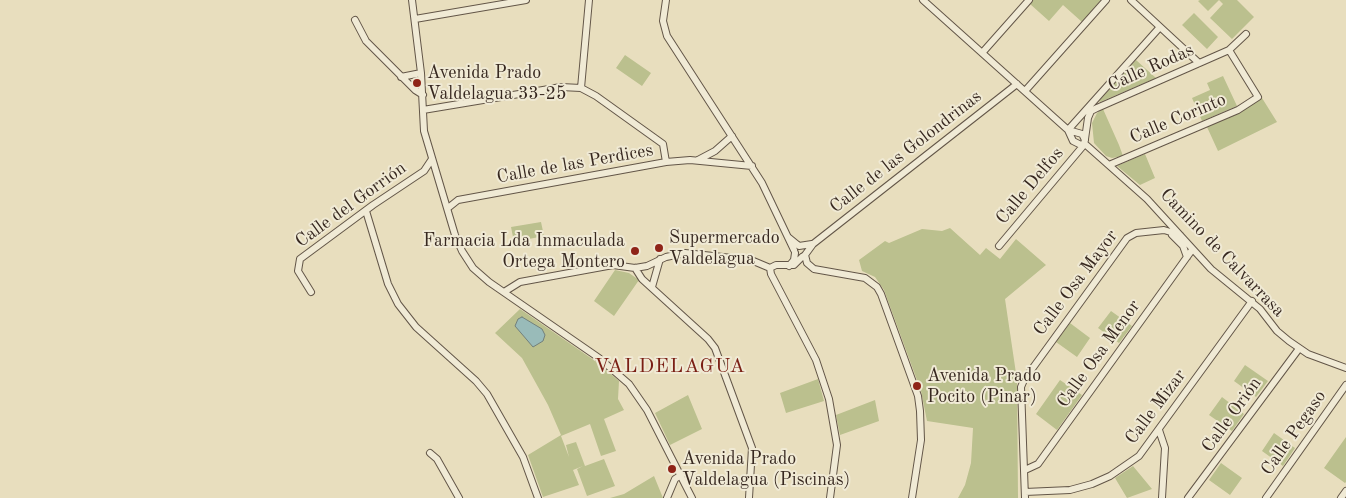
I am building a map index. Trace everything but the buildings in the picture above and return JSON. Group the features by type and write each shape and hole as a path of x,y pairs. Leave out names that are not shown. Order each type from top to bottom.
{"street":[{"path":"412,0 421,73 424,131 455,235 468,260 482,276 599,358 628,384 647,410 692,498"},
{"path":"415,19 495,3 526,0"},
{"path":"581,88 589,0"},
{"path":"666,0 663,21 667,36 752,166 788,236 807,263 814,269 865,278 877,287 914,387 920,411 921,440 912,498"},
{"path":"923,0 1071,132 1078,146 1084,143"},
{"path":"982,53 1028,0"},
{"path":"1025,91 1106,0"},
{"path":"1131,0 1199,63"},
{"path":"355,20 366,41 423,95"},
{"path":"1071,132 1160,27"},
{"name":"Calle Rodas","path":"1090,110 1229,50 1246,34"},
{"name":"Calle Corinto","path":"1109,165 1238,110 1258,97 1229,50"},
{"path":"401,76 421,73"},
{"name":"Calle de las Golondrinas","path":"770,268 776,265 794,265 800,251 813,244 1017,84"},
{"path":"423,110 561,87 581,88 596,96 663,144 666,162"},
{"path":"1084,143 1090,110"},
{"path":"1071,132 1082,134 1084,143"},
{"name":"Calle de las Perdices","path":"698,160 713,153 732,136"},
{"name":"Camino de Calvarrasa","path":"1084,143 1152,204 1182,240 1218,276 1260,309 1277,331 1298,350 1346,368"},
{"name":"Calle Delfos","path":"999,246 1084,143"},
{"path":"713,153 715,163"},
{"name":"Calle del Gorrión","path":"311,292 298,271 300,259 424,171 432,159"},
{"name":"Calle de las Perdices","path":"448,208 458,200 666,162 698,160 752,166"},
{"name":"Calle del Gorrión","path":"424,171 437,176"},
{"path":"442,191 458,200"},
{"path":"366,211 386,276 398,304 416,326 471,376 487,394 523,457 538,498"},
{"name":"Calle Osa Mayor","path":"1025,470 1021,387 1024,380 1127,238 1136,233 1168,230 1182,240"},
{"path":"1182,240 1187,257"},
{"name":"Calle Osa Menor","path":"1025,470 1038,464 1192,250"},
{"path":"504,292 512,285 530,280 614,265 635,268 647,266 660,259 695,253 751,260 770,268 771,274 816,360 829,400 838,445 830,498"},
{"path":"652,288 660,259"},
{"path":"635,268 652,288 708,339 715,348 752,448 749,498"},
{"name":"Calle Mizar","path":"1025,495 1070,490 1110,476 1138,456 1160,430 1252,302"},
{"name":"Calle Orión","path":"1188,498 1298,350"},
{"name":"Calle Pegaso","path":"1266,498 1346,384"},
{"path":"1160,430 1166,448 1162,498"},
{"path":"430,453 437,459 458,498"},
{"path":"1025,470 1025,495"},
{"path":"667,498 675,479 681,474"},
{"path":"670,490 684,483"},
{"path":"1341,498 1346,491"}],"green space":[{"path":"1033,0 1101,0 1082,22 1063,5 1049,21 1030,4"},
{"path":"1219,0 1208,11 1198,1"},
{"path":"1219,0 1237,0 1254,17 1232,39 1210,18 1223,4"},
{"path":"1194,13 1218,37 1207,49 1182,25"},
{"path":"625,55 651,73 642,86 616,68"},
{"path":"1136,60 1156,78 1100,102 1099,101"},
{"path":"1223,76 1237,106 1202,121 1192,98 1210,90 1207,83"},
{"path":"1262,98 1277,122 1218,151 1207,127 1239,113"},
{"path":"1103,109 1123,156 1112,158 1106,156 1094,143 1092,123 1097,113"},
{"path":"1145,154 1155,178 1140,185 1117,166"},
{"path":"541,222 544,236 514,242 511,227"},
{"path":"950,228 980,255 986,248 1000,259 1016,239 1046,265 1005,299 1017,380 1018,498 958,498 965,485 971,463 973,428 927,421 921,391 884,290 875,277 862,271 859,260 885,241 889,243 922,229 942,231"},
{"path":"615,270 629,273 639,280 614,316 594,301"},
{"path":"520,309 598,363 619,381 618,399 624,410 604,419 616,451 601,456 590,424 561,436 569,457 566,445 576,442 585,466 604,459 615,486 587,496 577,469 583,466 573,470 579,485 543,497 528,455 561,435 548,405 522,358 495,333"},
{"path":"1111,311 1132,326 1119,343 1098,328"},
{"path":"1070,323 1090,338 1077,357 1056,342"},
{"path":"1245,365 1268,381 1256,397 1234,381"},
{"path":"818,379 824,401 786,413 780,393"},
{"path":"1060,380 1082,395 1057,430 1036,414"},
{"path":"688,395 702,429 670,445 655,413"},
{"path":"1222,397 1244,414 1232,431 1209,415"},
{"path":"875,400 879,421 840,435 836,415"},
{"path":"1274,433 1295,448 1283,466 1262,451"},
{"path":"1346,437 1346,482 1345,483 1324,468"},
{"path":"1221,463 1242,478 1230,495 1209,480"},
{"path":"1133,466 1152,489 1127,498 1115,478"},
{"path":"654,476 663,498 610,498 624,494"}],"water":[{"path":"522,317 542,329 545,335 543,341 533,347 515,326 518,319"}],"place":[{"name":"Avenida Prado Valdelagua 33-25","path":"417,83"},
{"name":"Supermercado Valdelagua","path":"659,248"},
{"name":"Farmacia Lda Inmaculada Ortega Montero","path":"635,251"},
{"name":"Avenida Prado Pocito (Pinar)","path":"917,386"},
{"name":"Avenida Prado Valdelagua (Piscinas)","path":"672,469"}],"district":[{"name":"VALDELAGUA","path":"670,367"}]}
